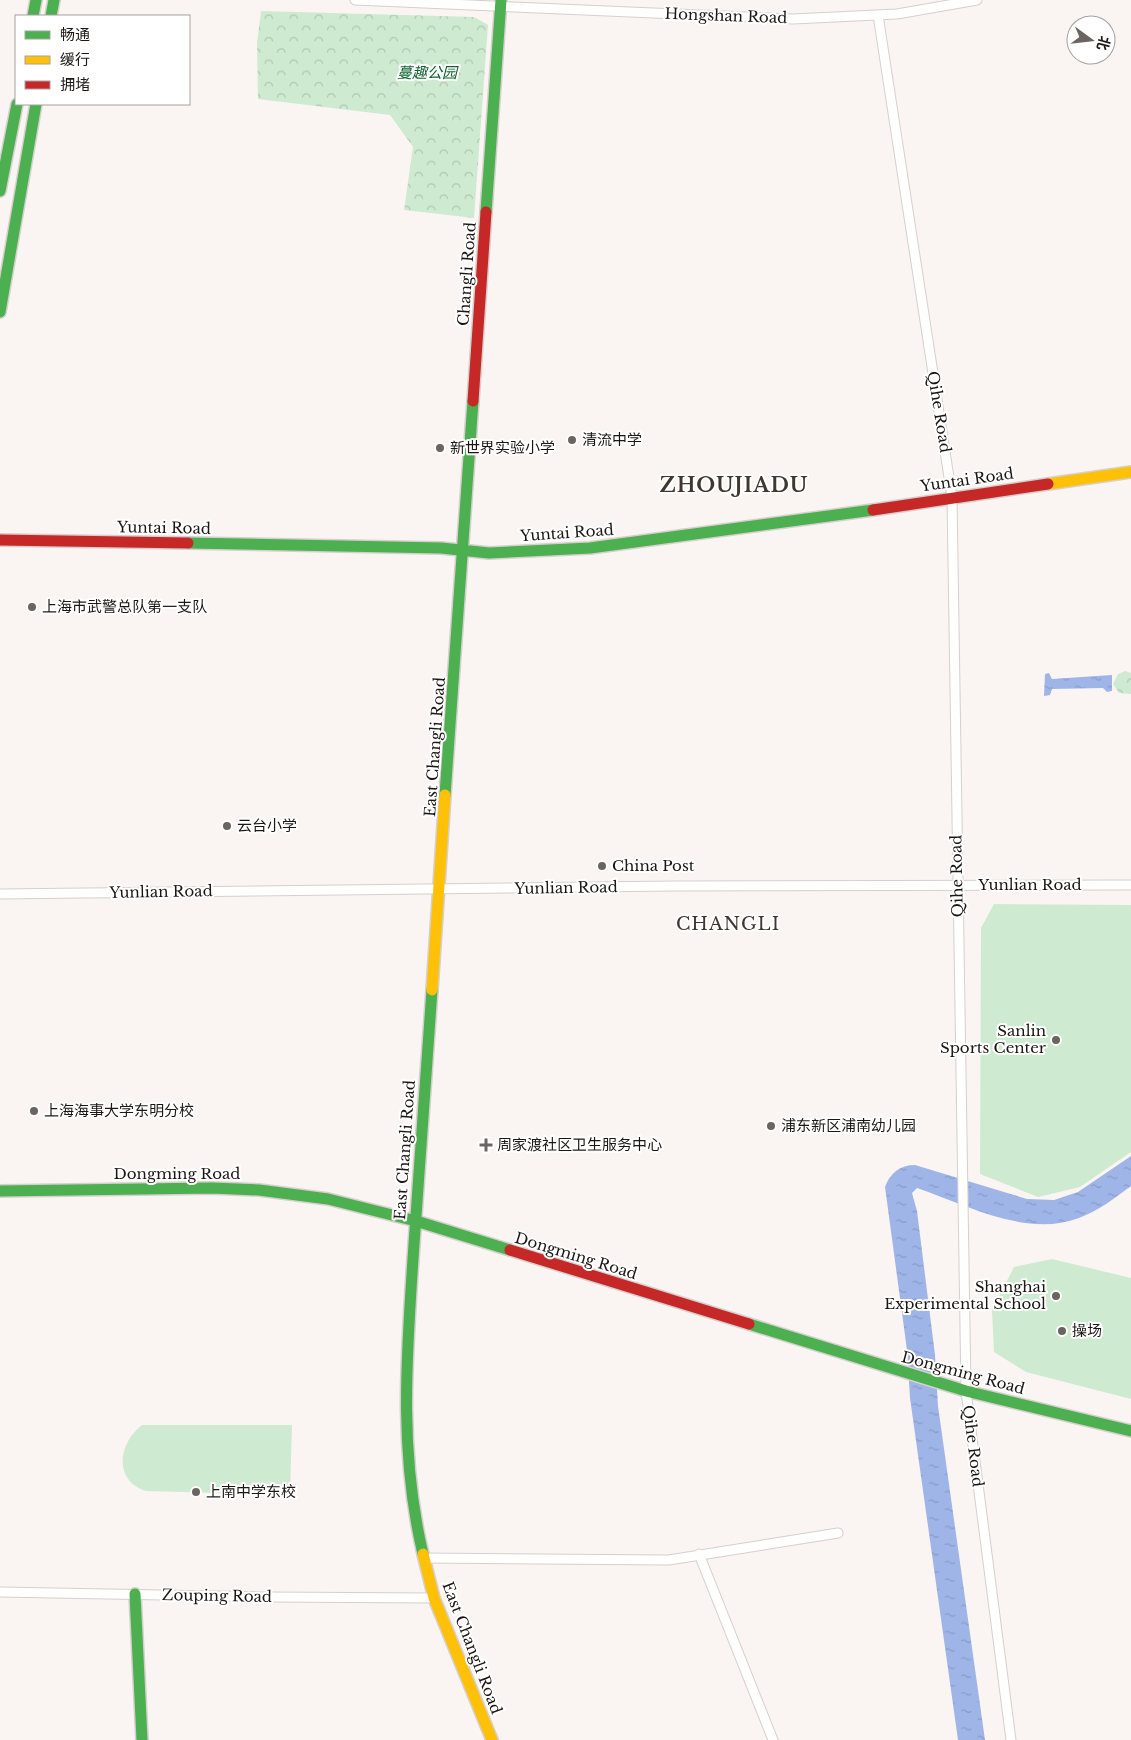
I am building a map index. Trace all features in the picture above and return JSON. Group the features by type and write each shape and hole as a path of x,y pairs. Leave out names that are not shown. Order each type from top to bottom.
{"street":[{"path":"33,15 36,0"},
{"path":"51,15 54,0"},
{"name":"Hongshan Road","path":"355,0 500,3 777,18 878,15 977,0"},
{"name":"Changli Road","path":"463,550 500,3"},
{"name":"Qihe Road","path":"878,15 952,497 966,1391 1011,1740"},
{"path":"0,191 16,105"},
{"path":"0,312 36,105"},
{"name":"Yuntai Road","path":"0,540 412,547 489,553 590,548 1131,472"},
{"name":"East Changli Road","path":"463,550 406,1361 406,1445 413,1504 434,1598 492,1740"},
{"name":"Yunlian Road","path":"0,894 957,885 1131,886"},
{"name":"Dongming Road","path":"0,1191 202,1188 259,1190 328,1199 416,1221 945,1385 1131,1431"},
{"path":"424,1558 669,1560 838,1533"},
{"path":"699,1554 772,1740"},
{"name":"Zouping Road","path":"0,1592 434,1598"},
{"path":"135,1594 142,1740"}],"green space":[{"name":"蔓趣公园","path":"261,11 474,17 488,25 474,218 404,210 413,147 390,115 258,99 257,43"},
{"path":"1125,671 1131,673 1131,694 1119,693 1113,684 1118,674"},
{"name":"Sanlin Sports Center","path":"994,904 1131,905 1131,1152 1080,1187 1038,1197 980,1174 981,928"},
{"name":"操场","path":"1052,1259 1131,1278 1131,1399 1026,1372 994,1352 992,1310 1014,1267"},
{"path":"142,1425 292,1425 290,1495 146,1491 135,1486 128,1479 124,1470 124,1451 134,1433"}],"water":[{"path":"1049,673 1052,679 1112,675 1112,691 1107,692 1103,688 1052,689 1050,695 1044,696 1045,674"},
{"path":"1131,1156 1131,1186 1093,1212 1059,1223 1038,1224 1018,1222 976,1210 917,1188 912,1193 917,1211 935,1355 938,1406 985,1740 958,1740 910,1398 907,1350 885,1187 893,1174 900,1168 915,1165 1027,1199 1054,1200 1078,1192"}],"traffic: fast":[{"path":"33,15 36,0"},
{"path":"51,15 54,0"},
{"path":"486,212 501,0"},
{"path":"0,191 17,105"},
{"path":"0,312 36,105"},
{"path":"445,795 473,401"},
{"path":"188,543 441,548 489,553 590,548 873,510"},
{"path":"423,1554 410,1476 406,1399 411,1283 432,990"},
{"path":"0,1191 212,1188 259,1190 328,1199 416,1221 510,1250"},
{"path":"749,1324 966,1391 1131,1431"},
{"path":"135,1594 142,1740"}],"traffic: slow":[{"path":"1048,484 1131,472"},
{"path":"432,990 445,795"},
{"path":"423,1554 434,1598 492,1740"}],"traffic: jam":[{"path":"473,401 486,212"},
{"path":"873,510 1048,484"},
{"path":"0,540 188,543"},
{"path":"510,1250 749,1324"}],"place":[{"name":"清流中学","path":"572,440"},
{"name":"新世界实验小学","path":"440,448"},
{"name":"上海市武警总队第一支队","path":"32,607"},
{"name":"云台小学","path":"227,826"},
{"name":"China Post","path":"602,866"},
{"name":"Sanlin Sports Center","path":"1056,1040"},
{"name":"上海海事大学东明分校","path":"34,1111"},
{"name":"浦东新区浦南幼儿园","path":"771,1126"},
{"name":"周家渡社区卫生服务中心","path":"486,1145"},
{"name":"Shanghai Experimental School","path":"1056,1296"},
{"name":"操场","path":"1062,1331"},
{"name":"上南中学东校","path":"196,1492"}],"district":[{"name":"ZHOUJIADU","path":"734,485"},
{"name":"CHANGLI","path":"728,924"}]}
